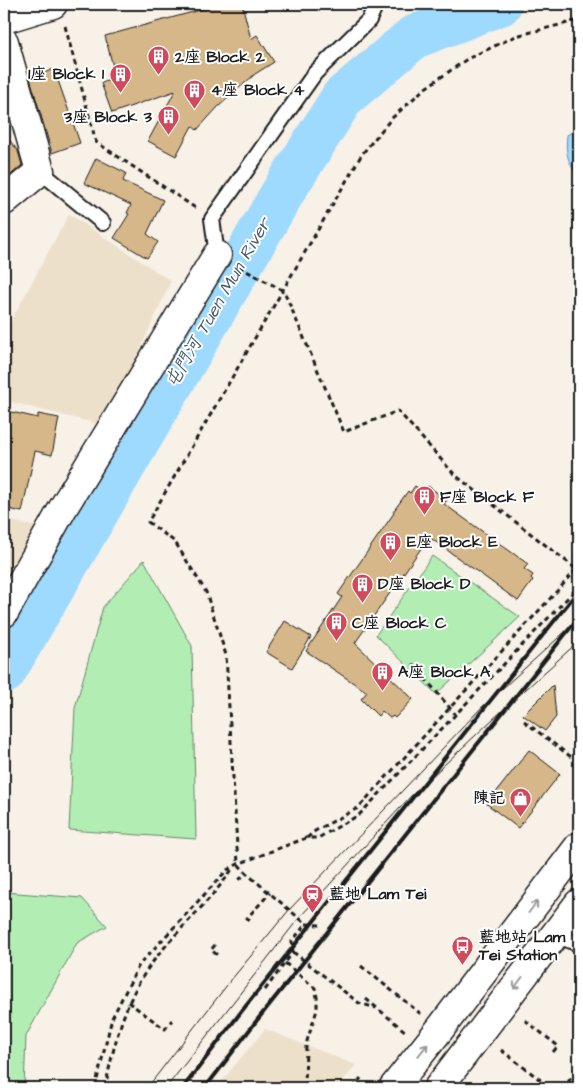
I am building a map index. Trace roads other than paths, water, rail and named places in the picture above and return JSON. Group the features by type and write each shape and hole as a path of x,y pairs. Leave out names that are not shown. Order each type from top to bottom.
{"street":[{"path":"4,19 58,13"},
{"path":"4,42 40,171 4,201"},
{"path":"4,613 63,508 226,260"},
{"path":"393,1088 579,846"},
{"path":"438,1088 567,940 579,903"}],"lane":[{"path":"226,260 212,219 315,73 369,20 376,4"},
{"path":"40,171 103,223"}],"water":[{"path":"575,130 579,130 579,178 570,163 566,148 567,135"}],"waterway":[{"name":"屯門河 Tuen Mun River","path":"4,672 286,187 343,97 414,37 500,4"}],"tram line":[{"path":"147,1088 231,980 289,910 481,708 579,619"},
{"path":"166,1088 299,918 411,796 579,641"}],"railway":[{"path":"183,1088 241,1012 579,590"},
{"path":"205,1088 579,617"}],"place":[{"name":"2座 Block 2","path":"159,76"},
{"name":"1座 Block 1","path":"120,93"},
{"name":"4座 Block 4","path":"195,109"},
{"name":"3座 Block 3","path":"168,136"},
{"name":"F座 Block F","path":"424,516"},
{"name":"E座 Block E","path":"391,561"},
{"name":"D座 Block D","path":"362,603"},
{"name":"C座 Block C","path":"336,642"},
{"name":"A座 Block A","path":"382,691"},
{"name":"陳記","path":"521,817"},
{"name":"藍地 Lam Tei","path":"313,913"},
{"name":"藍地站 Lam Tei Station","path":"463,965"}]}
